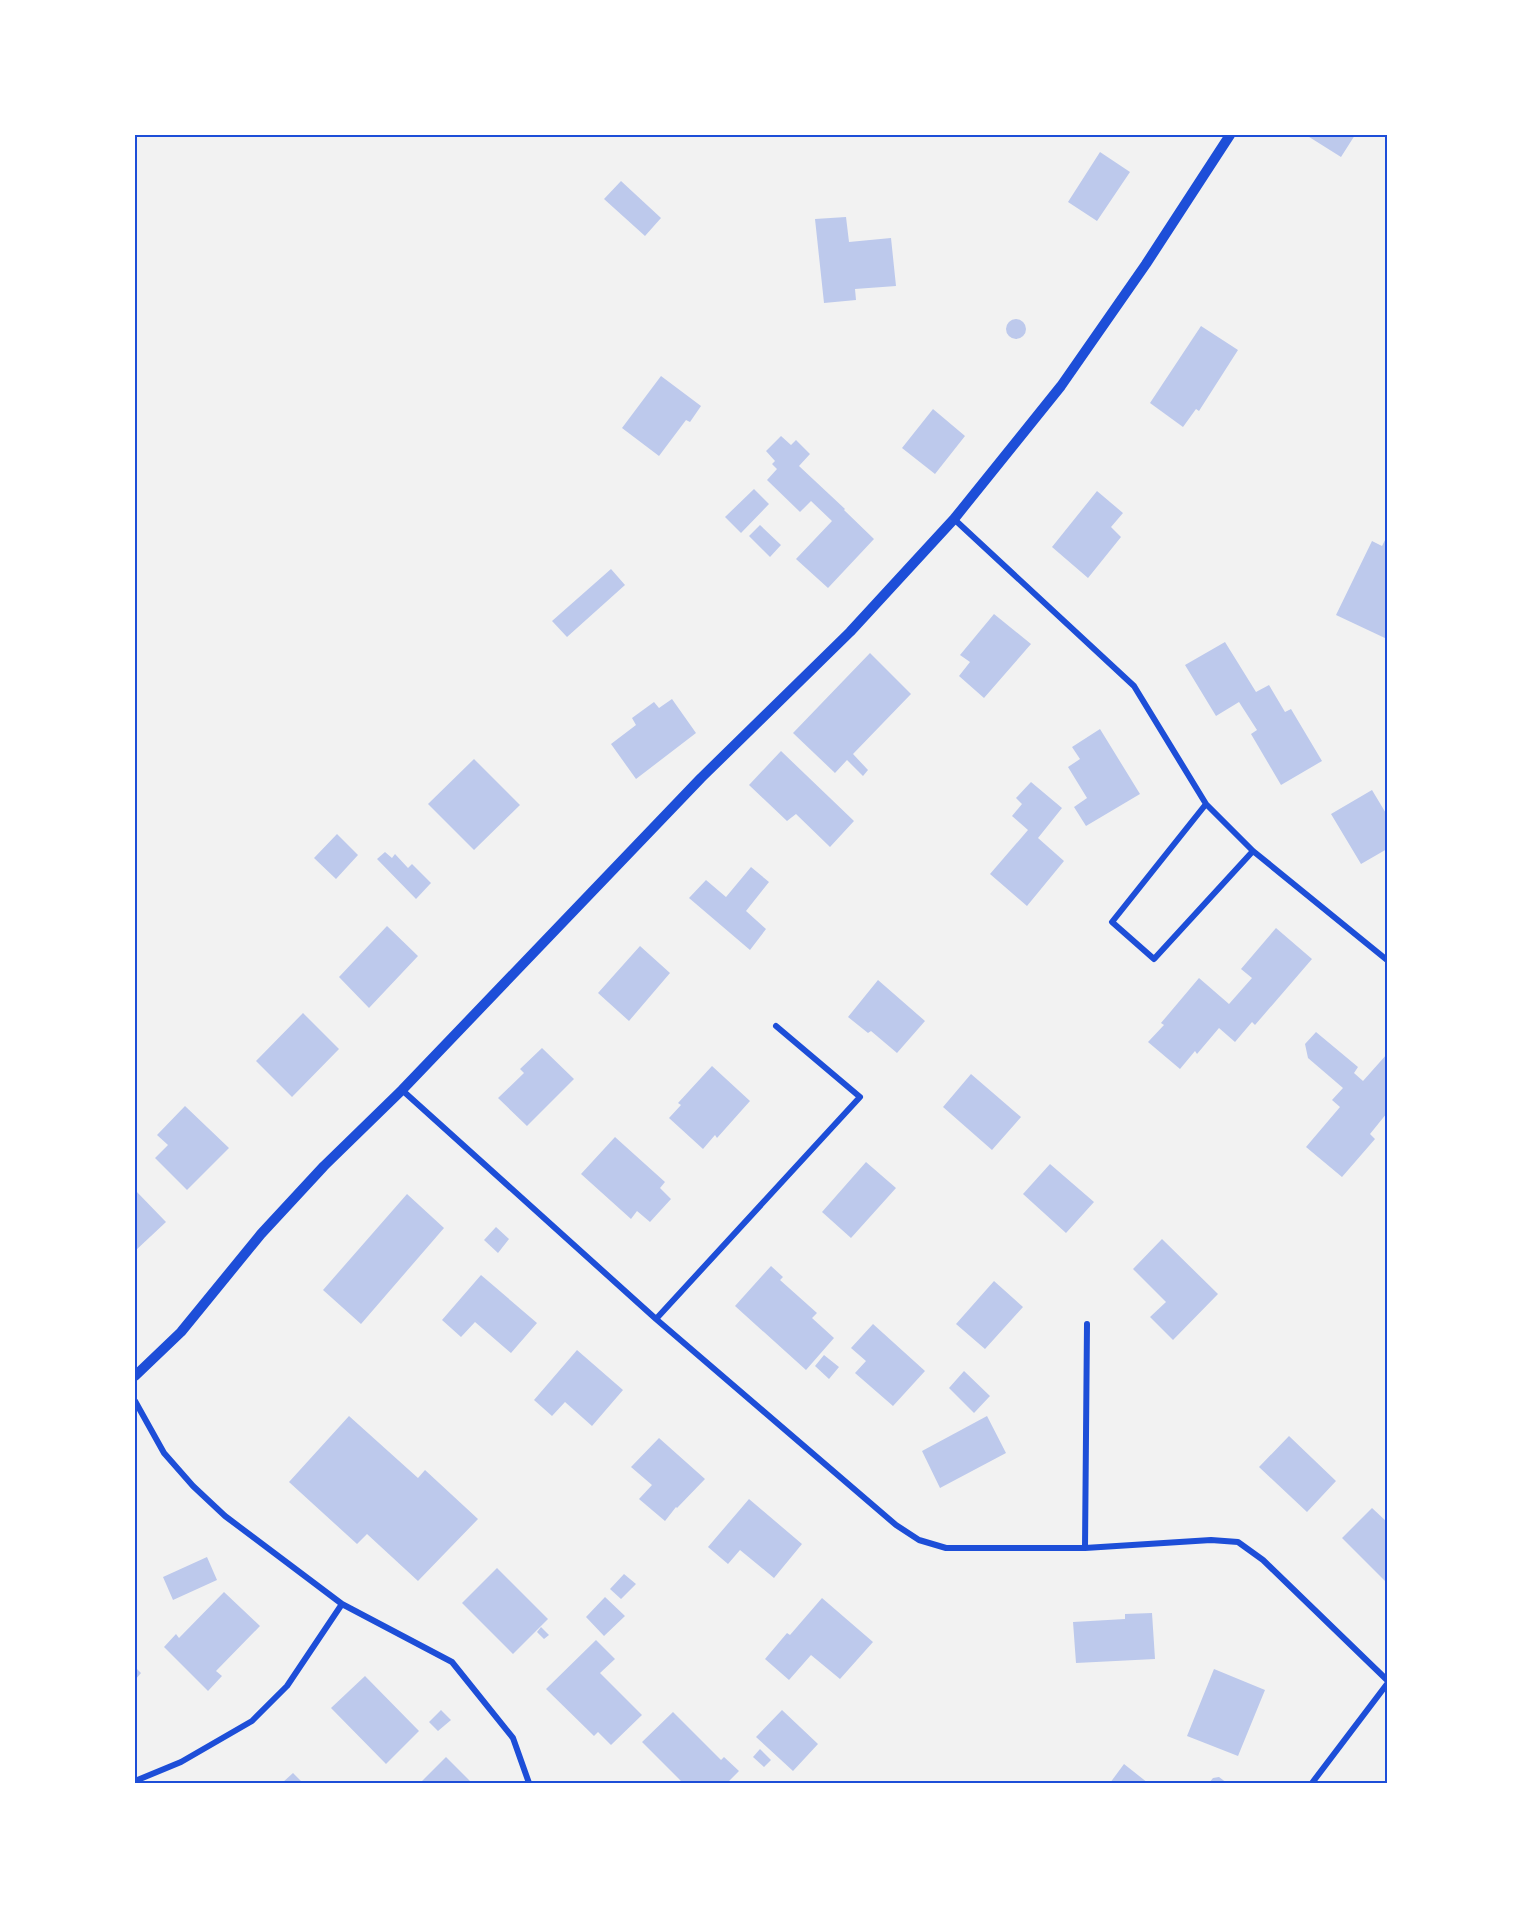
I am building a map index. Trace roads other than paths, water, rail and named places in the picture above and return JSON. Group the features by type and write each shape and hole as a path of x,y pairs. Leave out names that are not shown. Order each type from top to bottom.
{"street":[{"path":"135,1376 181,1332 261,1234 308,1183 402,1090 701,778 850,632 954,519 1061,386 1146,264 1230,135"},
{"path":"954,519 1134,686 1206,804 1253,850 1387,960"},
{"path":"1206,804 1112,922 1154,959 1253,850"},
{"path":"656,1319 860,1097 776,1026"},
{"path":"402,1090 656,1319 896,1525 919,1540 946,1548 1084,1548 1211,1540 1238,1542 1263,1560 1387,1682 1312,1783"},
{"path":"1084,1548 1087,1324"},
{"path":"135,1401 164,1453 193,1486 225,1516 342,1604 452,1662 513,1738 529,1783"},
{"path":"135,1781 181,1762 252,1721 287,1686 342,1604"}]}
